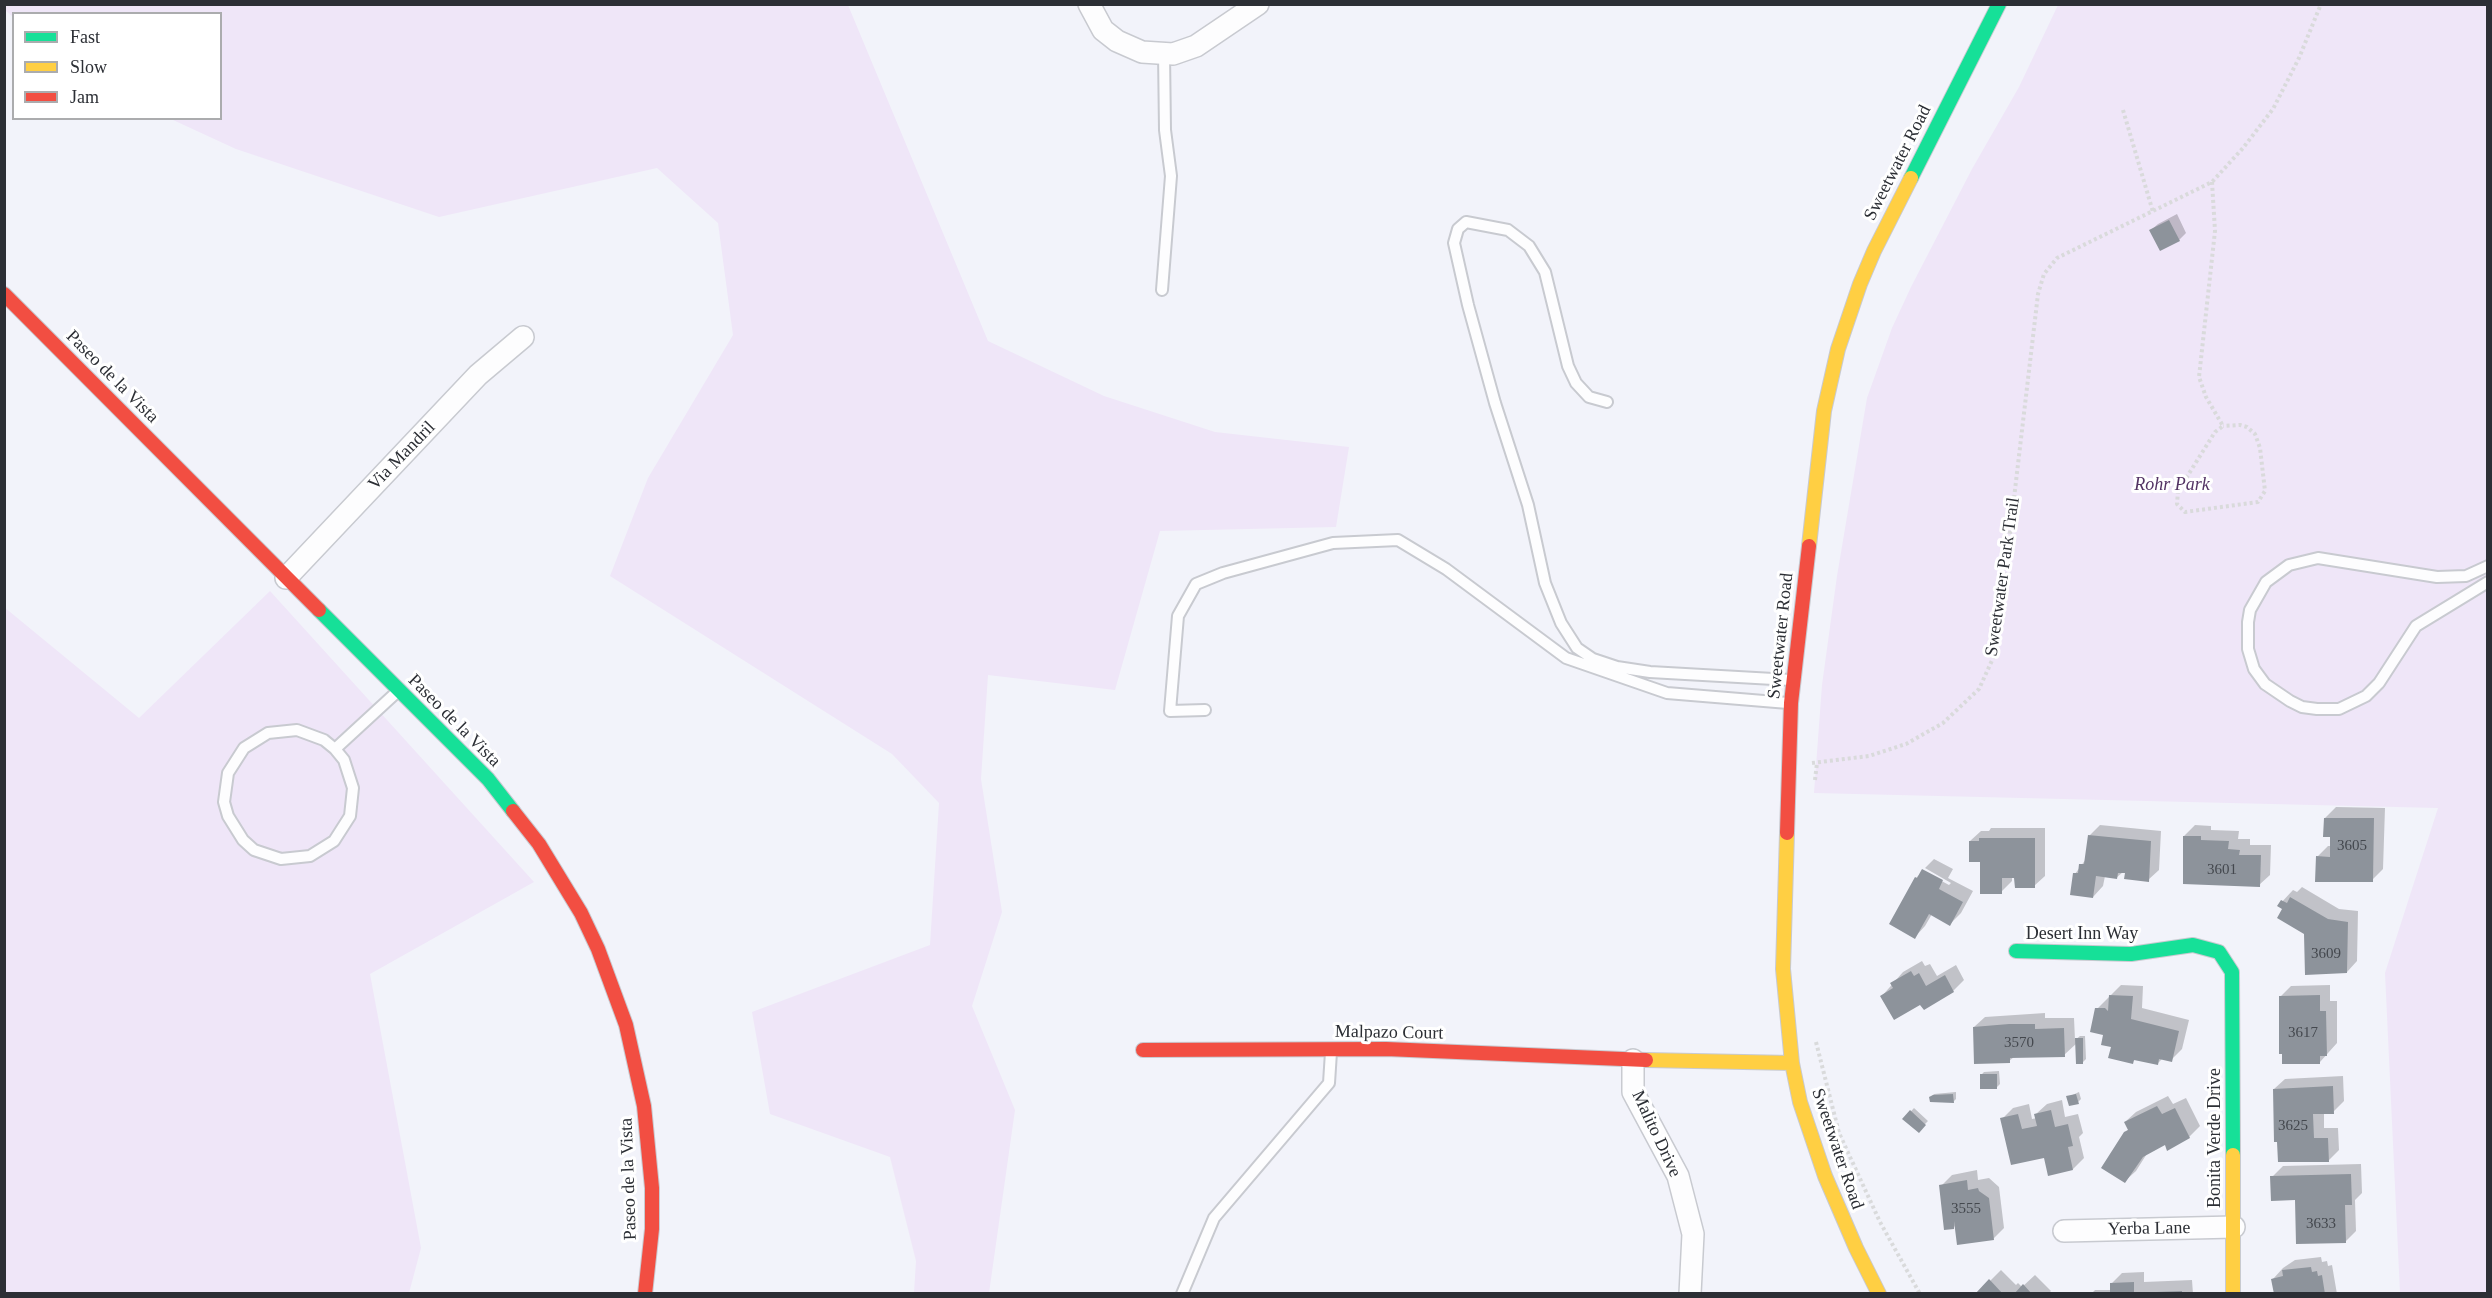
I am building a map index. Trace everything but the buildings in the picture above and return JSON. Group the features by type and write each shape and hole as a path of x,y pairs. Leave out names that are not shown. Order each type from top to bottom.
{"street":[{"path":"1089,4 1103,30 1117,41 1142,52 1173,54 1196,46 1258,4"},
{"name":"Sweetwater Road","path":"1879,1293 1856,1248 1825,1176 1800,1102 1792,1063 1784,969 1791,703 1824,411 1838,349 1874,251 1999,4"},
{"name":"Paseo de la Vista","path":"4,294 488,779 519,816 561,878 598,950 626,1025 644,1106 652,1188 652,1229 645,1293"},
{"name":"Via Mandril","path":"286,578 478,375 523,337"},
{"name":"Desert Inn Way","path":"2016,951 2131,954 2193,945 2219,952 2232,972 2232,983"},
{"name":"Bonita Verde Drive","path":"2232,983 2234,1227 2232,1293"},
{"name":"Malpazo Court","path":"1143,1050 1386,1049 1633,1060"},
{"name":"Malito Drive","path":"1690,1293 1692,1234 1678,1176 1633,1092 1633,1060 1792,1063"},
{"name":"Yerba Lane","path":"2064,1231 2234,1227"}],"lane":[{"path":"1162,290 1171,176 1165,130 1164,53"},
{"path":"1607,402 1589,396 1576,383 1568,366 1545,272 1529,246 1508,230 1466,222 1458,229 1454,243 1467,305 1495,404 1528,505 1545,583 1561,623 1577,648 1593,659 1617,667 1650,672 1794,680"},
{"path":"1205,710 1170,711 1178,616 1196,584 1223,573 1332,543 1398,540 1446,569 1566,658 1667,693 1791,703"},
{"path":"2487,566 2466,576 2437,577 2318,558 2289,565 2266,582 2250,610 2248,649 2254,669 2277,694 2296,704 2317,709 2339,709 2366,696 2379,683 2416,626 2487,582"},
{"path":"335,749 398,691"},
{"path":"289,730 310,733 335,749 350,773 353,795 350,816 334,841 310,856 281,859 254,850 243,840 228,816 224,802 228,773 244,748 268,733 289,730"},
{"path":"1182,1293 1214,1218 1329,1083 1331,1049"}],"path":[{"name":"Sweetwater Park Trail","path":"1815,786 1816,763 1869,756 1906,744 1943,723 1979,689 1994,656 2038,294 2044,274 2057,258 2212,182 2243,148 2273,109 2299,58 2320,4"},
{"path":"2123,110 2153,212"},
{"path":"2212,182 2215,231 2199,377 2206,397 2223,426"},
{"path":"2240,425 2247,427 2255,434 2260,448 2265,490 2258,502 2186,512 2177,504 2178,491 2215,432 2223,426 2240,425"},
{"path":"1816,1041 1839,1133 1880,1222 1920,1293"}],"green space":[{"path":"4,5 848,5 988,341 1104,396 1215,432 1349,447 1336,527 1160,531 1115,690 988,675 981,779 1002,912 972,1006 1015,1110 989,1293 914,1293 916,1261 890,1157 770,1114 752,1012 930,945 939,803 892,754 610,576 648,478 733,335 718,223 657,168 439,217 236,149 173,120 222,120 222,12 12,12 12,16 5,10"},
{"name":"Rohr Park","path":"2058,5 2487,5 2487,1293 2400,1293 2385,973 2438,808 1814,793 1822,685 1837,576 1867,398 1892,328 1911,287 1972,169 2019,87"},
{"path":"270,591 534,882 370,974 421,1248 409,1293 5,1293 4,607 139,718"}],"traffic: fast":[{"path":"1911,178 1999,4"},
{"path":"319,610 488,779 513,811"},
{"path":"2016,951 2131,954 2193,945 2219,952 2232,972 2233,1155"}],"traffic: slow":[{"path":"1809,546 1824,411 1838,349 1874,251 1911,178"},
{"path":"1787,833 1783,969 1792,1063 1800,1102 1825,1176 1879,1294"},
{"path":"1646,1060 1792,1063"},
{"path":"2233,1155 2233,1294"}],"traffic: jam":[{"path":"4,294 319,610"},
{"path":"1787,833 1791,703 1809,546"},
{"path":"513,811 539,844 581,913 598,949 626,1025 644,1106 652,1188 652,1229 645,1294"},
{"path":"1143,1050 1386,1049 1646,1060"}]}
